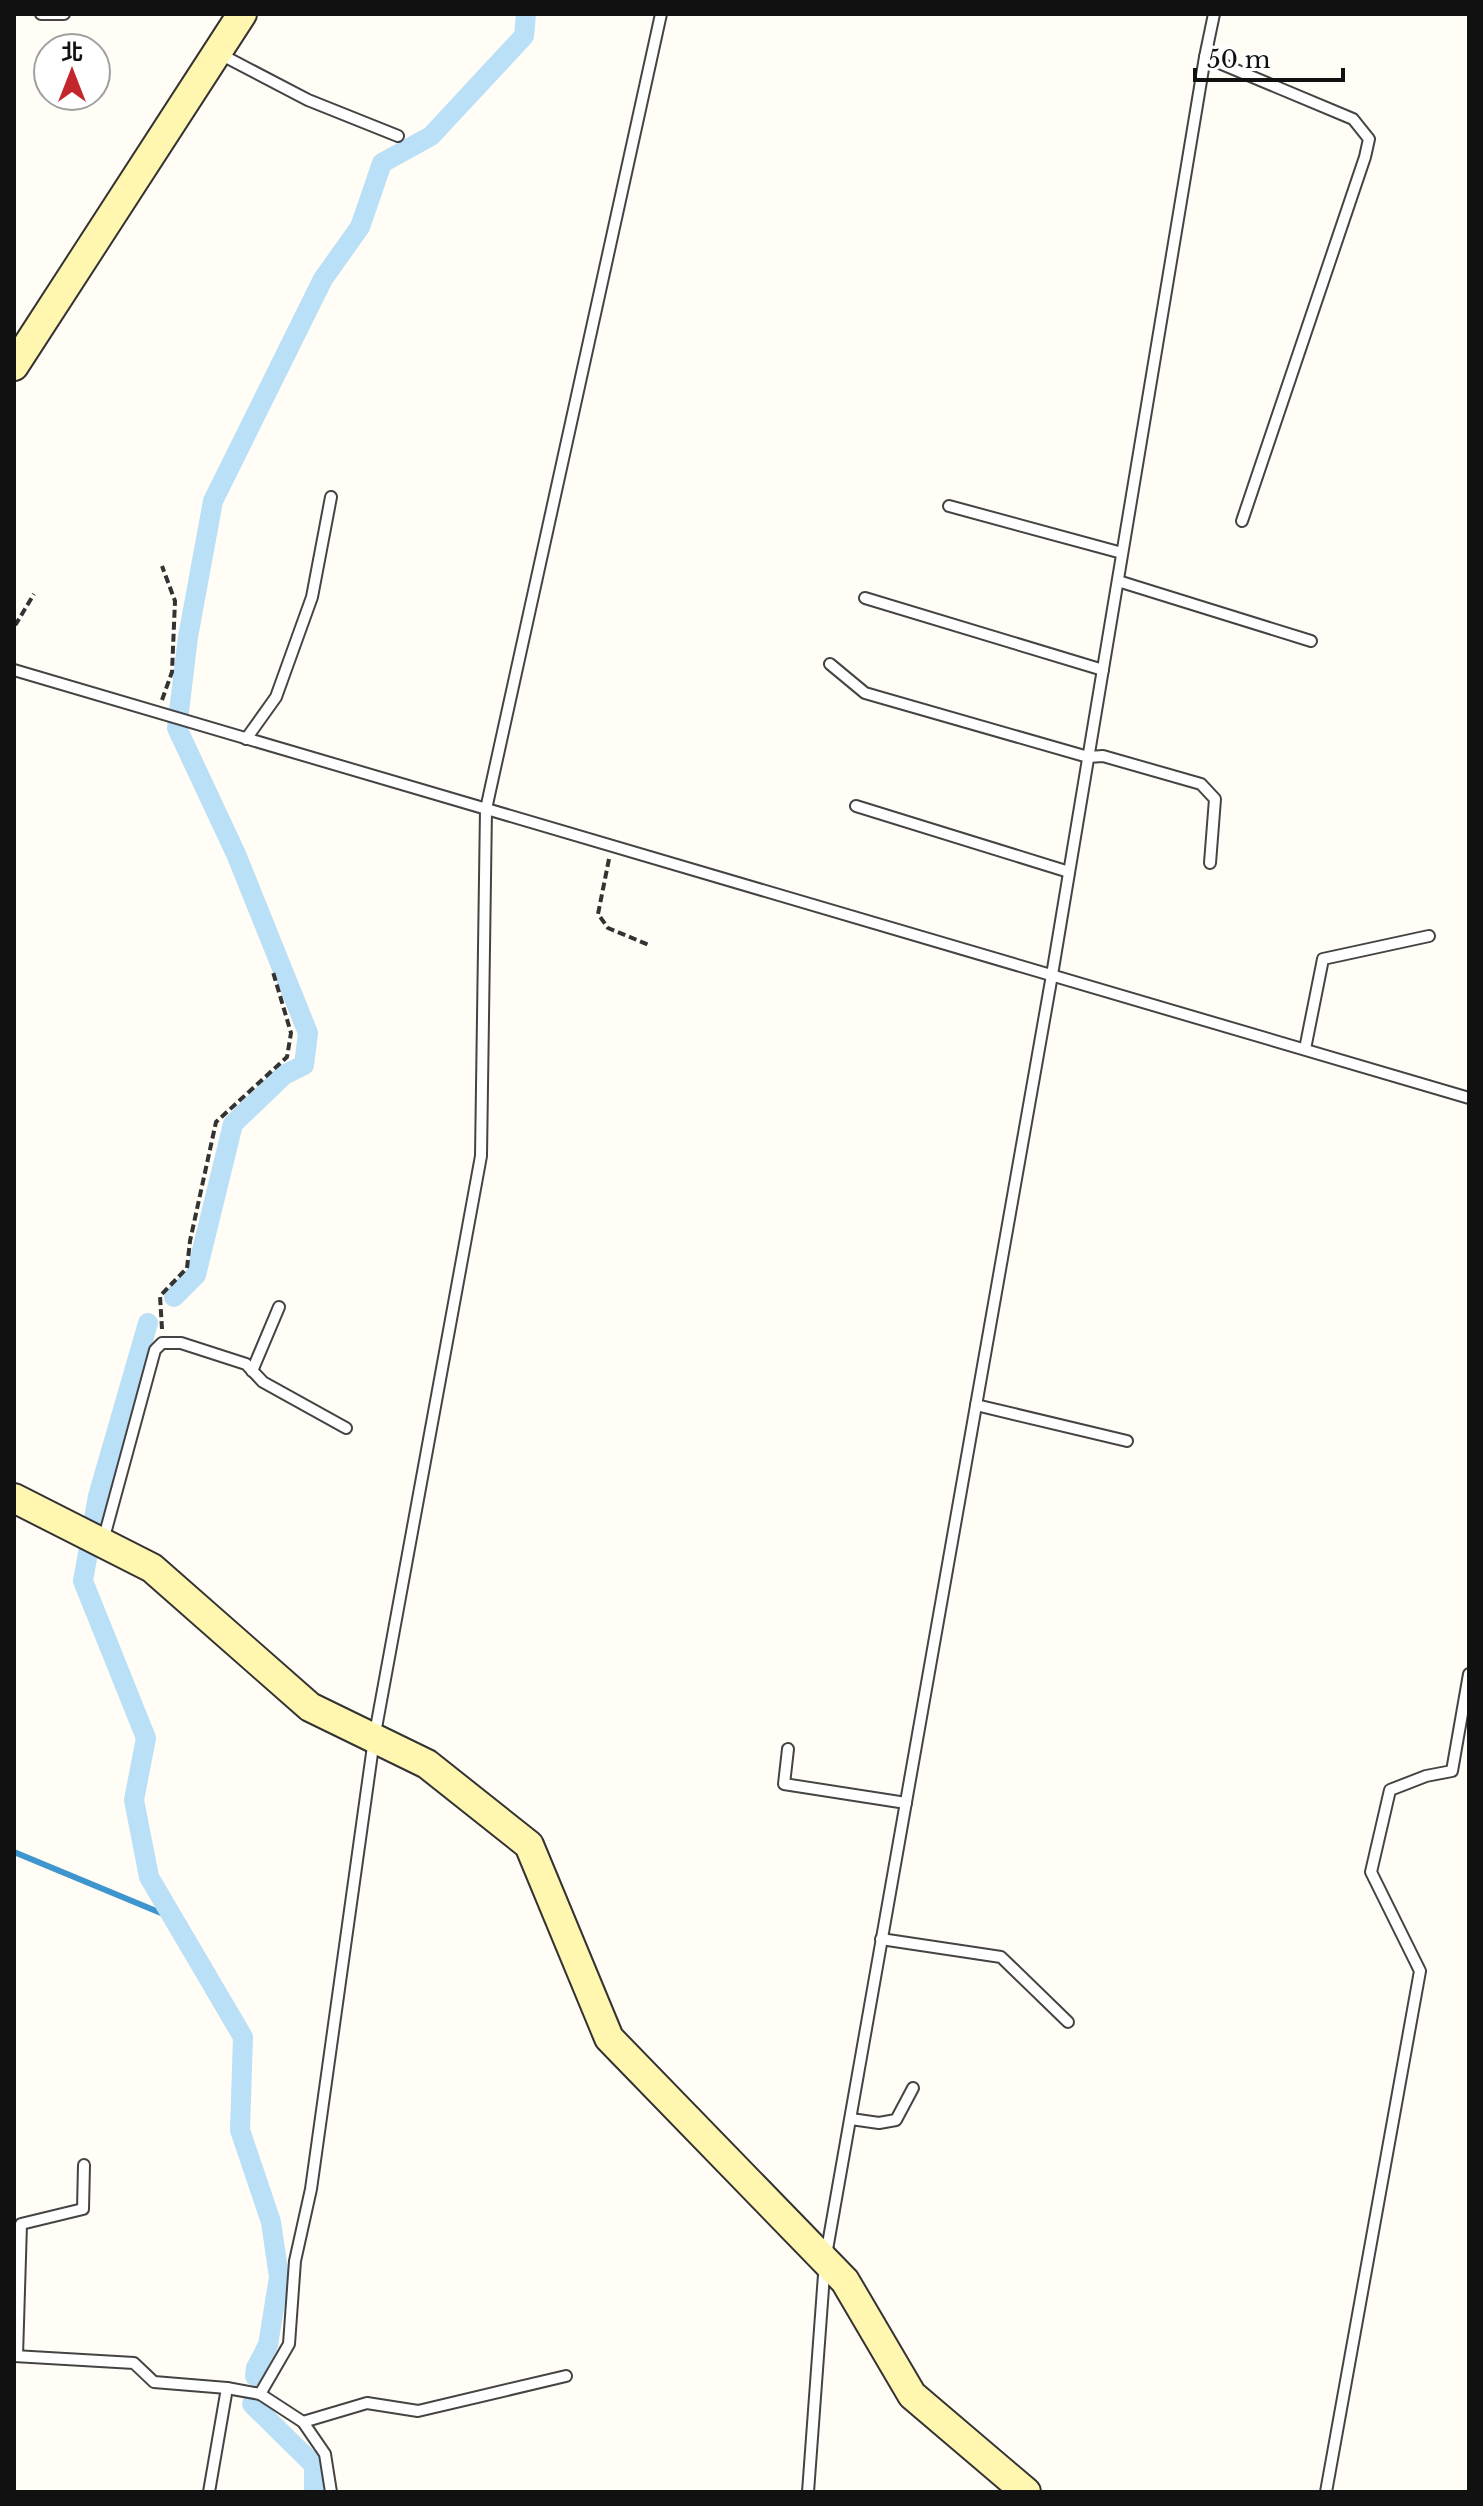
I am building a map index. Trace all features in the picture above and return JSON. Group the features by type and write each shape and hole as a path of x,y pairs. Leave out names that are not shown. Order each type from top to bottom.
{"street":[{"path":"14,366 242,14"},
{"path":"14,1498 152,1568 310,1707 427,1764 529,1845 609,2038 845,2281 912,2395 1026,2492"}],"lane":[{"path":"41,14 64,14"},
{"path":"260,2394 289,2344 295,2261 311,2189 374,1739 481,1156 486,809 661,14"},
{"path":"808,2492 825,2261 1052,975 1214,14"},
{"path":"218,53 308,100 398,136"},
{"path":"1205,57 1353,119 1369,139 1242,521"},
{"path":"246,739 276,697 312,597 331,497"},
{"path":"949,506 1122,553"},
{"path":"1118,581 1311,641"},
{"path":"865,598 1103,670"},
{"path":"830,664 865,693 1088,757 1103,756 1201,784 1215,799 1210,863"},
{"path":"14,670 1469,1098"},
{"path":"856,806 1069,872"},
{"path":"1305,1049 1323,959 1429,936"},
{"path":"252,1371 279,1307"},
{"path":"103,1543 155,1350 162,1343 181,1343 246,1364 263,1382 346,1428"},
{"path":"976,1405 1127,1441"},
{"path":"1326,2492 1420,1971 1371,1872 1390,1790 1426,1776 1452,1771 1469,1674"},
{"path":"788,1749 784,1784 906,1803"},
{"path":"881,1939 1001,1957 1068,2022"},
{"path":"851,2119 879,2123 896,2120 913,2088"},
{"path":"84,2165 83,2209 21,2224 16,2356 134,2363 154,2382 260,2394 303,2422 325,2454 331,2492"},
{"path":"303,2422 367,2403 418,2411 566,2376"},
{"path":"209,2492 227,2388"}],"path":[{"path":"157,714 172,672 175,601 162,566"},
{"path":"14,624 34,594"},
{"path":"611,846 598,914 608,928 649,945"},
{"path":"162,1343 160,1296 187,1268 216,1122 287,1057 291,1033 273,972"}],"waterway":[{"path":"174,1297 196,1275 233,1124 284,1075 304,1065 308,1033 236,854 177,728 188,637 213,501 323,279 360,227 382,163 431,136 524,36 526,14"},
{"path":"148,1323 98,1496 83,1581 146,1738 134,1800 149,1877 243,2037 240,2130 271,2222 279,2277 268,2345 255,2376"},
{"path":"14,1852 173,1918"},
{"path":"252,2404 314,2465 314,2492"}]}
